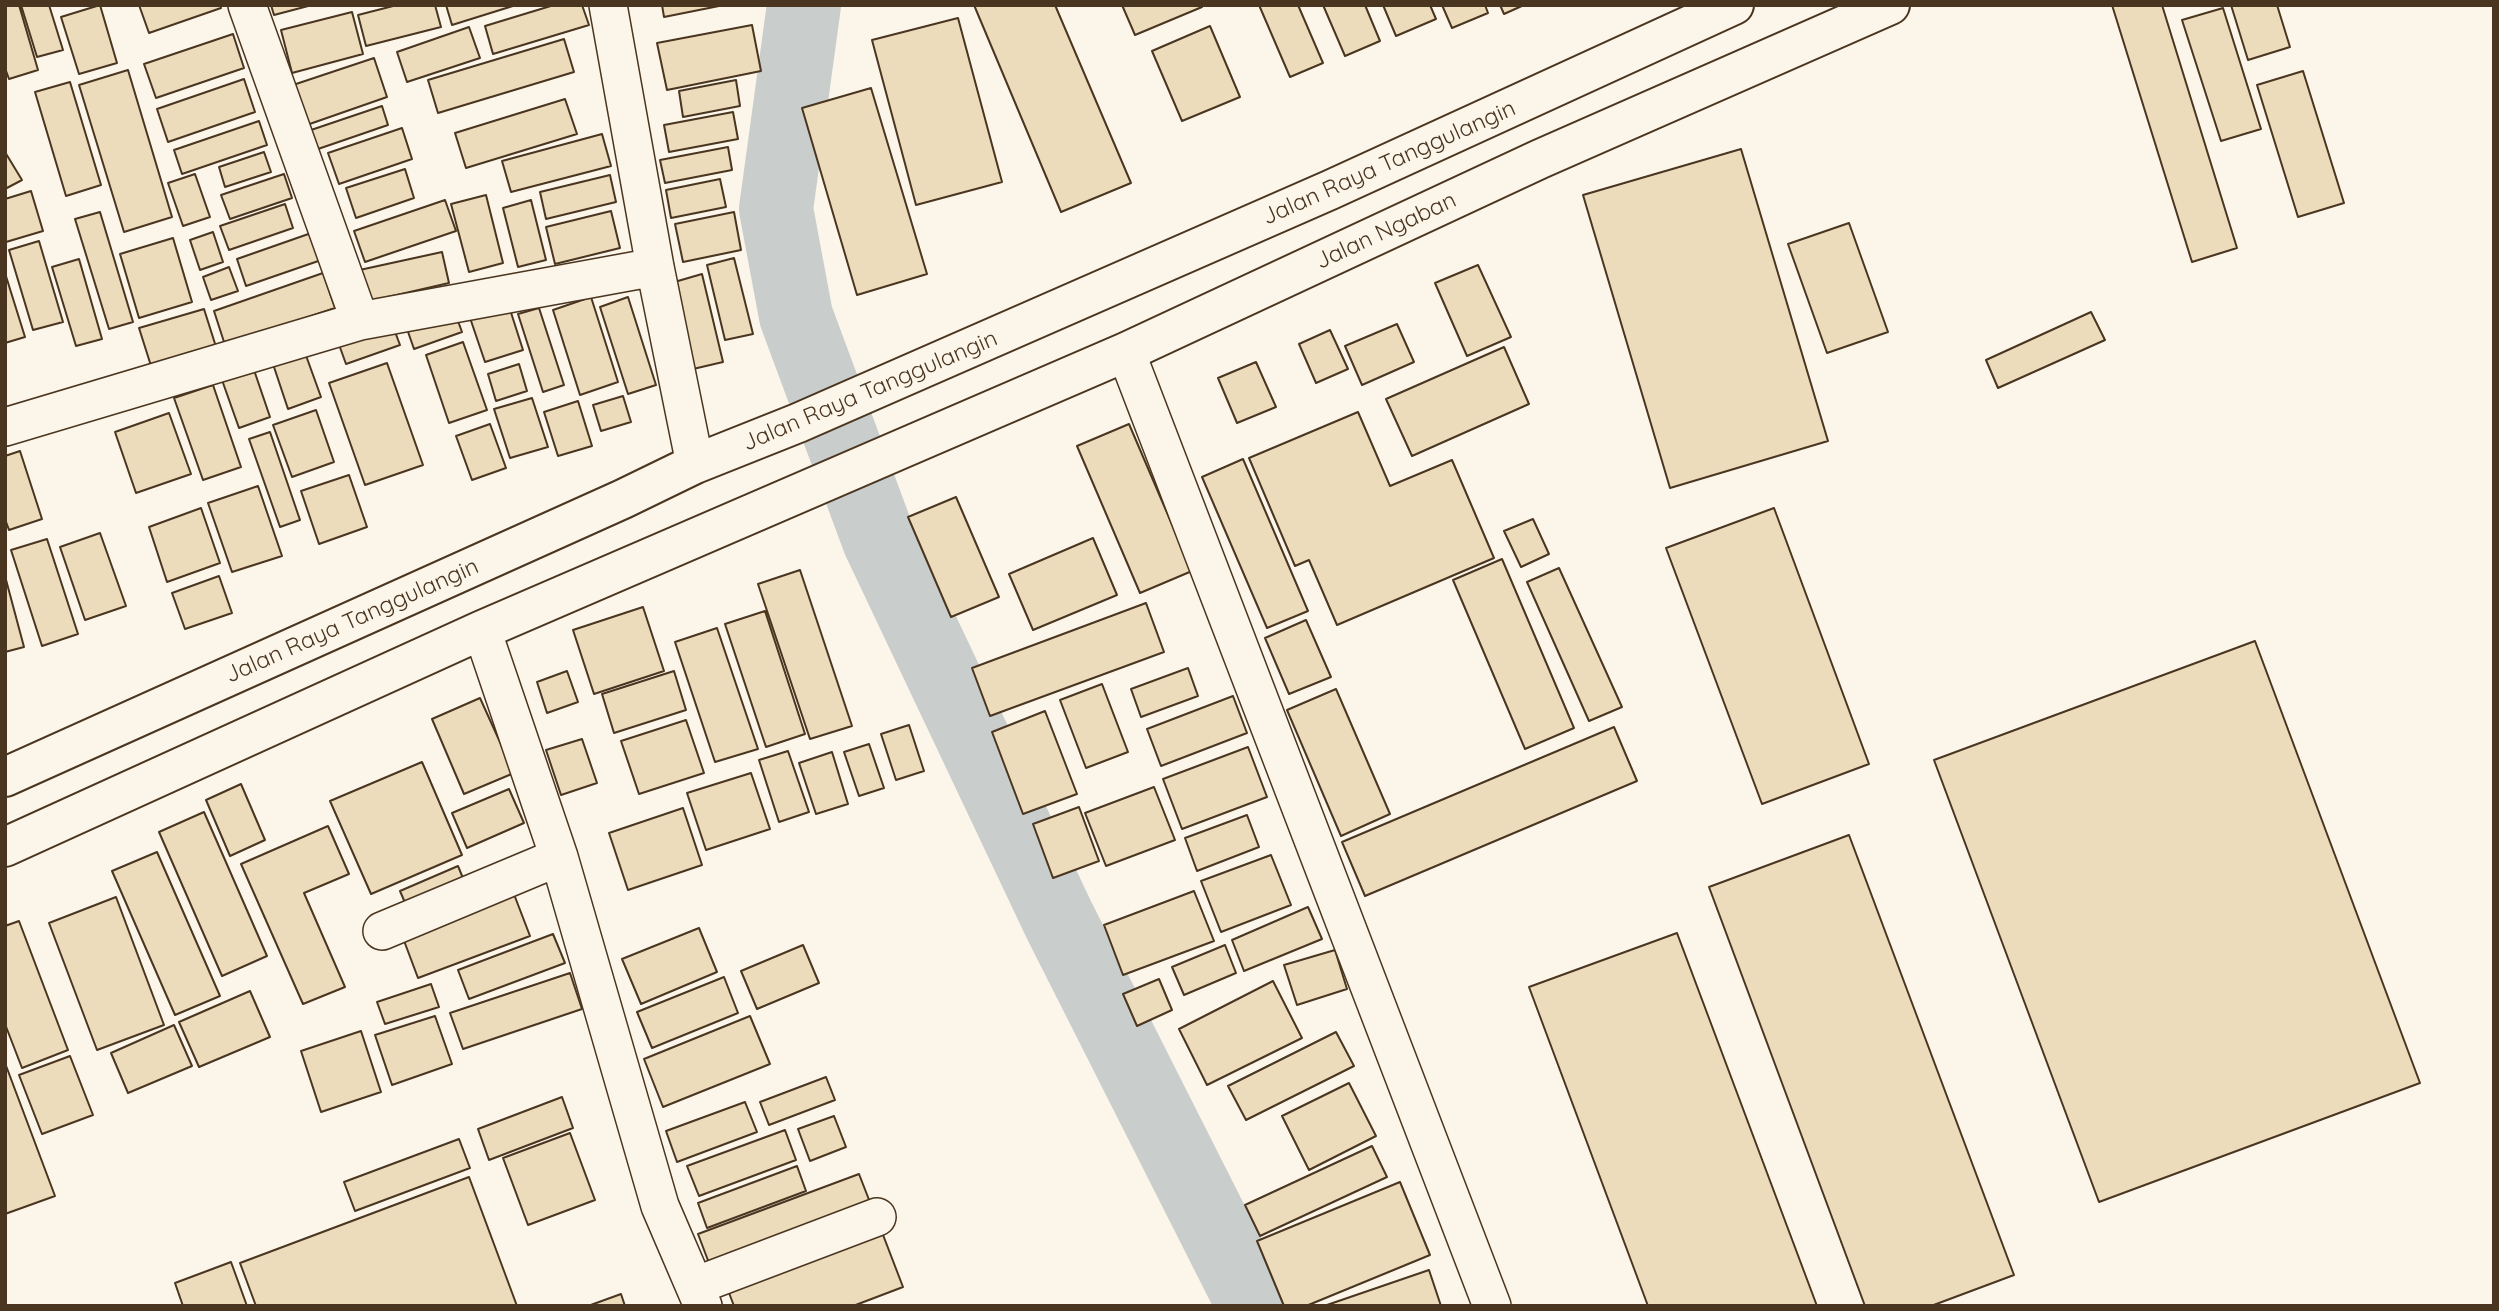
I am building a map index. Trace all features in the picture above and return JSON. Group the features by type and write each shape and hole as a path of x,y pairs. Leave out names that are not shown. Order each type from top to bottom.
{"highway":[{"name":"Jalan Raya Tanggulangin","path":"5,776 623,499 695,464 798,423 1304,201 1697,14 1734,5"},
{"name":"Jalan Ngaban","path":"482,630 1126,352 1540,159 1890,5"},
{"path":"5,847 482,630"}],"street":[{"path":"247,5 360,321"},
{"path":"608,5 655,267 695,464"},
{"path":"5,427 360,321 655,267"},
{"path":"1126,352 1492,1306"},
{"path":"482,630 559,857 660,1206 699,1296 877,1217"},
{"path":"382,931 559,857"}],"building":[{"path":"5,5 19,5 38,70 9,79 5,68"},
{"path":"21,5 49,5 63,50 37,57"},
{"path":"100,5 117,63 79,74 61,17"},
{"path":"139,5 220,5 221,8 149,33"},
{"path":"271,5 312,5 274,15"},
{"path":"397,5 435,5 441,27 366,46 358,15"},
{"path":"446,5 516,5 452,25"},
{"path":"554,5 582,5 589,25 493,54 485,26"},
{"path":"662,5 724,5 664,17"},
{"path":"974,5 1055,5 1131,183 1061,212"},
{"path":"1122,5 1202,5 1202,7 1135,35"},
{"path":"1259,5 1298,5 1323,63 1290,77"},
{"path":"1323,5 1365,5 1380,41 1345,56"},
{"path":"1383,5 1430,5 1436,19 1396,36"},
{"path":"1442,5 1485,5 1488,13 1452,28"},
{"path":"1500,5 1524,5 1504,14"},
{"path":"2112,5 2162,5 2237,248 2192,262"},
{"path":"2231,5 2277,5 2290,47 2248,60"},
{"path":"2223,8 2261,129 2221,141 2182,20"},
{"path":"352,12 363,54 292,73 281,30"},
{"path":"958,18 1002,182 916,205 872,40"},
{"path":"752,25 761,71 667,90 657,43"},
{"path":"1210,26 1240,97 1182,121 1152,51"},
{"path":"469,27 480,58 407,82 397,52"},
{"path":"233,34 244,68 156,98 144,64"},
{"path":"564,39 574,72 438,113 428,80"},
{"path":"374,58 387,97 301,127 287,87"},
{"path":"128,70 172,217 124,232 79,85"},
{"path":"2303,71 2344,203 2298,217 2257,85"},
{"path":"244,79 255,112 168,142 157,109"},
{"path":"736,80 740,106 683,117 679,91"},
{"path":"70,82 101,185 66,196 35,92"},
{"path":"871,88 927,274 857,295 802,108"},
{"path":"565,99 577,134 466,168 455,133"},
{"path":"382,106 388,125 318,149 311,130"},
{"path":"733,112 738,139 669,152 664,125"},
{"path":"259,121 267,145 182,174 174,150"},
{"path":"402,128 412,159 339,184 328,153"},
{"path":"602,134 611,166 511,192 502,161"},
{"path":"728,147 732,170 665,183 660,160"},
{"path":"1741,149 1828,441 1670,488 1583,195"},
{"path":"5,152 22,180 5,189"},
{"path":"264,152 271,172 225,187 219,167"},
{"path":"405,169 414,198 356,218 346,188"},
{"path":"195,174 210,217 183,226 168,183"},
{"path":"284,174 292,198 230,219 221,195"},
{"path":"610,175 616,202 546,219 540,192"},
{"path":"720,179 726,207 671,218 666,190"},
{"path":"31,191 43,231 6,242 5,199"},
{"path":"486,195 503,263 469,272 451,204"},
{"path":"445,200 456,231 365,262 354,231"},
{"path":"531,200 546,260 518,267 503,208"},
{"path":"285,204 293,228 229,250 220,226"},
{"path":"611,211 620,248 555,264 546,227"},
{"path":"100,212 133,322 109,329 75,219"},
{"path":"734,212 741,250 683,262 675,224"},
{"path":"1849,223 1888,332 1827,353 1788,244"},
{"path":"317,231 327,258 246,286 237,259"},
{"path":"213,232 223,262 200,270 190,240"},
{"path":"173,238 192,302 139,318 120,254"},
{"path":"39,241 63,322 33,330 9,250"},
{"path":"442,252 449,283 362,303 355,271"},
{"path":"734,258 753,334 725,340 707,265"},
{"path":"79,259 102,339 76,346 52,267"},
{"path":"1478,265 1511,337 1467,356 1435,283"},
{"path":"229,267 238,291 211,300 203,277"},
{"path":"5,273 25,337 5,343"},
{"path":"323,273 335,308 225,345 214,311"},
{"path":"702,274 723,362 693,369 671,283"},
{"path":"506,297 523,350 485,362 467,309"},
{"path":"591,297 618,382 580,395 553,310"},
{"path":"628,297 656,385 628,394 600,307"},
{"path":"539,308 564,385 543,392 518,314"},
{"path":"204,309 217,350 152,369 139,328"},
{"path":"454,310 462,332 414,349 406,326"},
{"path":"2091,312 2105,340 1998,388 1986,360"},
{"path":"391,321 400,345 346,364 337,339"},
{"path":"1397,324 1414,362 1362,385 1345,346"},
{"path":"1330,330 1348,369 1316,383 1299,344"},
{"path":"463,342 487,410 449,423 426,355"},
{"path":"1504,347 1529,404 1412,456 1386,399"},
{"path":"304,350 321,397 288,409 272,361"},
{"path":"1256,362 1276,407 1237,423 1218,378"},
{"path":"387,363 423,465 365,485 329,383"},
{"path":"519,364 527,391 496,401 488,374"},
{"path":"254,370 270,417 239,428 222,380"},
{"path":"213,385 241,467 203,480 174,398"},
{"path":"623,396 631,422 601,431 593,405"},
{"path":"532,398 548,447 510,458 494,409"},
{"path":"578,401 592,446 558,456 544,412"},
{"path":"316,410 334,462 292,477 273,425"},
{"path":"1358,412 1390,486 1452,460 1494,558 1337,625 1309,560 1295,566 1249,458"},
{"path":"169,413 191,474 136,493 115,432"},
{"path":"490,424 506,468 472,480 456,436"},
{"path":"1129,424 1192,571 1140,593 1077,446"},
{"path":"270,432 300,520 280,527 249,439"},
{"path":"20,451 42,519 9,530 5,519 5,456"},
{"path":"1243,459 1308,611 1267,628 1202,477"},
{"path":"349,475 367,527 319,544 301,491"},
{"path":"258,486 282,556 232,572 208,503"},
{"path":"956,497 999,597 951,617 908,517"},
{"path":"201,508 220,563 167,582 149,527"},
{"path":"1774,508 1869,764 1762,804 1666,548"},
{"path":"1533,519 1549,554 1521,567 1504,531"},
{"path":"100,533 126,606 85,620 60,547"},
{"path":"1093,538 1117,595 1033,630 1009,574"},
{"path":"47,539 78,634 42,646 11,550"},
{"path":"1502,559 1574,728 1525,749 1453,580"},
{"path":"1559,568 1622,707 1589,721 1527,582"},
{"path":"800,570 852,726 810,739 758,584"},
{"path":"5,576 24,647 5,652"},
{"path":"219,576 232,613 185,629 172,593"},
{"path":"1146,603 1164,652 990,716 972,668"},
{"path":"643,607 664,671 594,694 573,630"},
{"path":"765,611 805,734 766,747 725,624"},
{"path":"1306,620 1331,677 1289,694 1265,638"},
{"path":"717,628 758,749 715,762 675,642"},
{"path":"2255,641 2420,1083 2099,1202 1934,760"},
{"path":"1188,668 1198,696 1141,717 1131,689"},
{"path":"567,671 578,702 547,713 537,682"},
{"path":"674,671 686,710 614,733 602,694"},
{"path":"1102,684 1128,752 1086,768 1060,700"},
{"path":"1336,689 1390,814 1341,836 1287,710"},
{"path":"1233,696 1247,733 1161,766 1147,729"},
{"path":"480,698 514,773 464,794 432,719"},
{"path":"1045,711 1077,794 1023,814 992,732"},
{"path":"686,720 704,773 639,794 621,741"},
{"path":"909,725 924,771 896,780 881,734"},
{"path":"1614,727 1637,781 1365,896 1342,842"},
{"path":"582,739 597,783 561,795 546,750"},
{"path":"869,744 884,788 859,796 844,752"},
{"path":"1248,747 1267,797 1182,829 1163,779"},
{"path":"788,751 809,812 779,822 759,760"},
{"path":"832,752 848,804 816,814 799,763"},
{"path":"422,762 462,855 371,894 330,801"},
{"path":"751,773 770,829 706,850 687,793"},
{"path":"241,784 265,840 230,856 206,800"},
{"path":"1154,787 1175,840 1106,866 1085,813"},
{"path":"509,789 524,823 467,848 452,813"},
{"path":"1079,807 1099,861 1053,878 1033,824"},
{"path":"683,808 702,865 628,890 609,833"},
{"path":"204,812 267,956 222,976 159,832"},
{"path":"1247,815 1259,847 1197,871 1185,838"},
{"path":"328,826 349,874 304,893 345,987 303,1004 241,864"},
{"path":"1849,835 2014,1275 1931,1306 1865,1306 1709,887"},
{"path":"157,852 220,996 175,1015 112,871"},
{"path":"1271,855 1291,905 1221,932 1201,881"},
{"path":"458,866 467,888 409,912 400,891"},
{"path":"512,889 530,936 418,978 400,930"},
{"path":"1194,891 1214,941 1123,975 1104,925"},
{"path":"116,897 164,1025 97,1050 49,923"},
{"path":"1308,907 1322,939 1244,971 1232,940"},
{"path":"19,921 68,1050 22,1068 5,1024 5,926"},
{"path":"699,928 717,972 641,1004 622,959"},
{"path":"1677,933 1817,1306 1648,1306 1529,987"},
{"path":"553,934 565,963 469,999 458,970"},
{"path":"803,945 819,983 757,1009 741,971"},
{"path":"1225,945 1236,973 1184,995 1172,967"},
{"path":"1335,950 1347,989 1297,1005 1284,965"},
{"path":"570,973 582,1009 463,1049 450,1013"},
{"path":"724,977 738,1013 652,1048 637,1012"},
{"path":"1159,979 1172,1010 1137,1026 1123,994"},
{"path":"1273,981 1302,1038 1207,1085 1179,1029"},
{"path":"431,984 439,1007 385,1024 377,1002"},
{"path":"250,991 270,1037 199,1067 179,1022"},
{"path":"435,1016 452,1064 392,1085 375,1035"},
{"path":"750,1016 770,1064 663,1107 644,1059"},
{"path":"174,1025 192,1066 128,1093 111,1053"},
{"path":"361,1031 381,1092 321,1112 301,1051"},
{"path":"1336,1032 1354,1066 1246,1120 1228,1086"},
{"path":"70,1056 93,1115 42,1134 19,1075"},
{"path":"5,1063 55,1196 5,1214"},
{"path":"826,1077 835,1100 769,1125 760,1102"},
{"path":"1349,1083 1376,1136 1309,1170 1282,1116"},
{"path":"562,1097 573,1128 489,1160 478,1129"},
{"path":"745,1102 757,1132 677,1162 666,1131"},
{"path":"834,1116 846,1147 810,1161 798,1129"},
{"path":"785,1130 796,1160 699,1196 687,1166"},
{"path":"570,1133 595,1200 528,1225 503,1158"},
{"path":"459,1139 470,1168 355,1211 344,1182"},
{"path":"1372,1146 1387,1177 1260,1236 1245,1205"},
{"path":"797,1166 806,1191 707,1228 698,1203"},
{"path":"859,1174 873,1210 712,1271 698,1234"},
{"path":"469,1177 517,1306 256,1306 240,1263"},
{"path":"1400,1182 1430,1255 1306,1306 1284,1306 1257,1241"},
{"path":"880,1227 903,1287 853,1306 734,1306 726,1285"},
{"path":"231,1262 247,1306 183,1306 175,1283"},
{"path":"1429,1270 1441,1306 1324,1306"},
{"path":"621,1294 625,1306 588,1306"}],"waterway":[{"path":"804,5 776,209 796,316 879,540 1059,920 1254,1306"}]}
